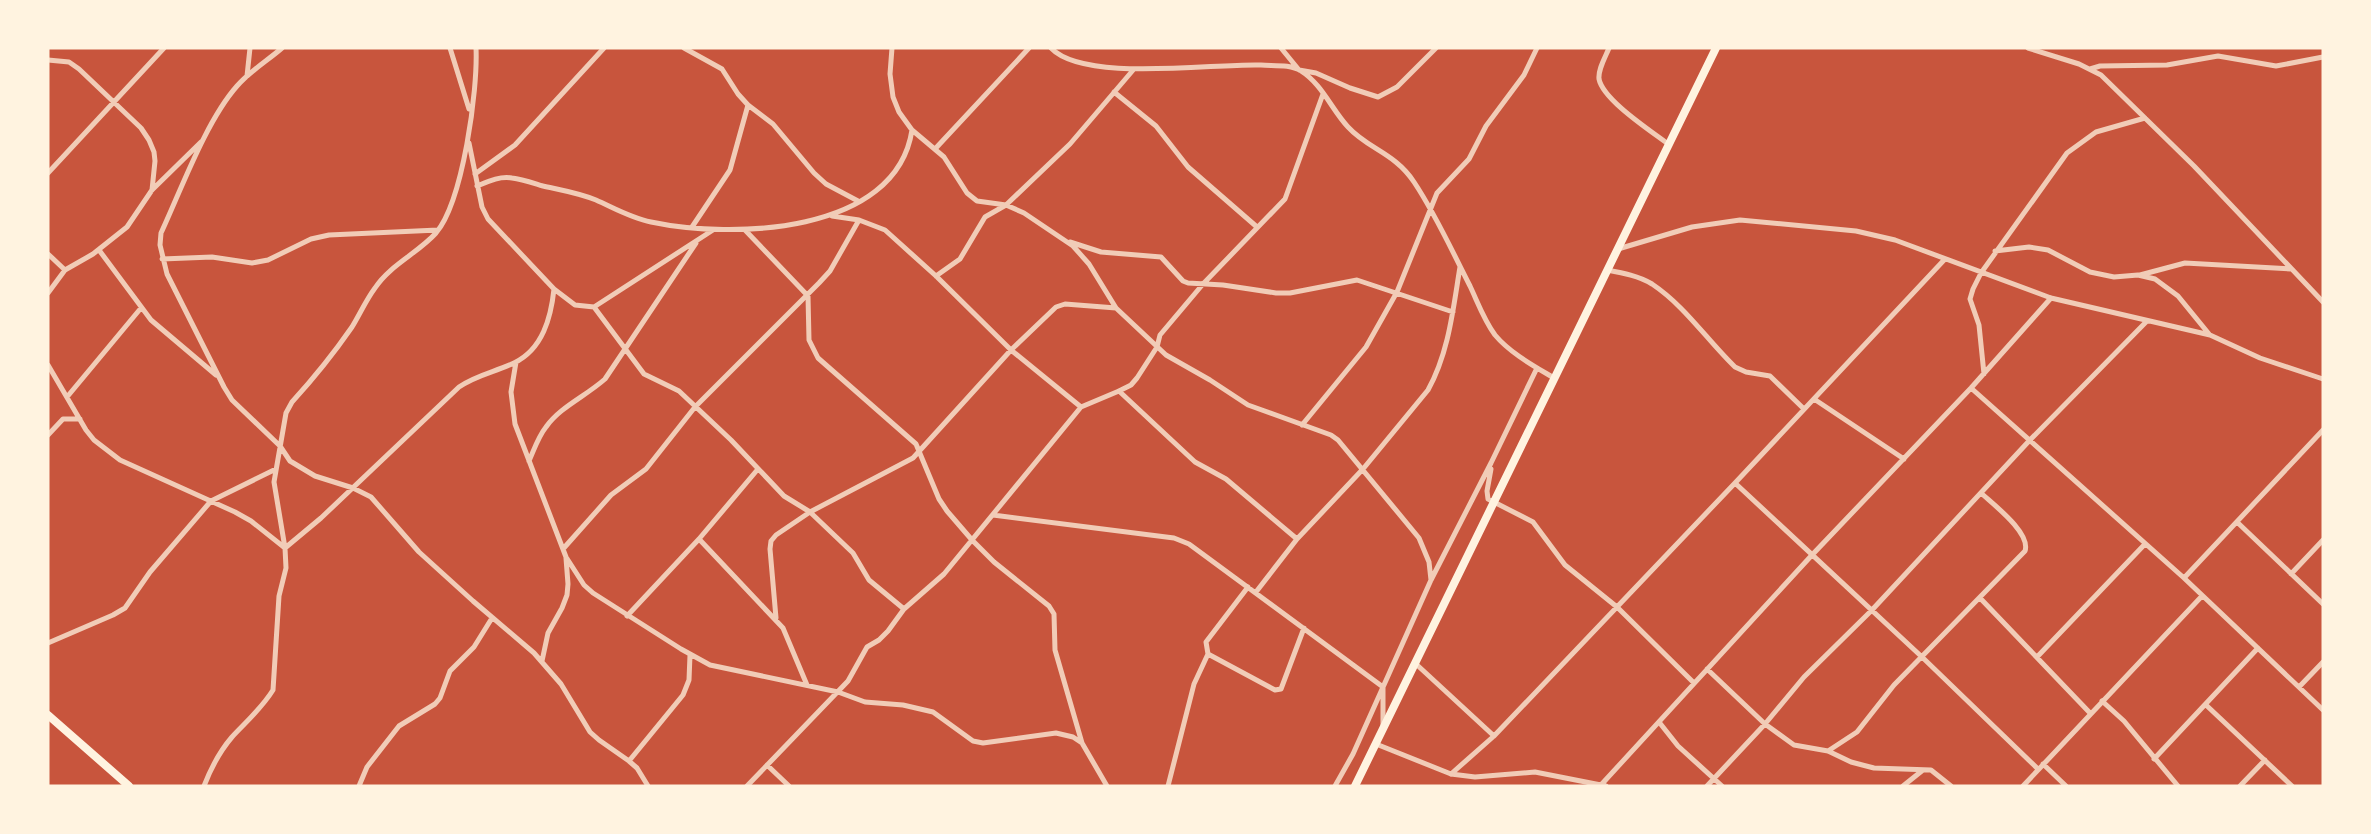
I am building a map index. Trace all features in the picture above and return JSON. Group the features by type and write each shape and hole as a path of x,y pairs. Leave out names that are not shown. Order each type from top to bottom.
{"highway":[{"path":"1355,786 1716,48"},
{"path":"48,715 129,786"}],"street":[{"path":"153,48 157,55"},
{"path":"48,173 164,48"},
{"path":"247,76 250,48"},
{"path":"282,48 247,76 222,105 161,233 162,259 167,274 232,400 280,446 290,461 303,470 371,497 409,541 542,661 561,684 590,732 629,760 648,786"},
{"path":"450,48 471,114"},
{"path":"204,786 217,757 230,739 267,700 273,690 279,596 286,568 285,548 273,482 286,413 292,402 351,327 375,286 426,243 438,230 447,214 469,141 476,48"},
{"path":"475,174 515,145 604,48"},
{"path":"684,48 722,69 732,87 748,105 773,124 814,173 826,184 858,201"},
{"path":"892,48 890,74 893,97 899,112 912,130 944,157 967,193 978,201 1006,205 1024,213 1082,254 1116,308 1174,360 1248,405 1338,440 1419,538 1429,562 1431,580"},
{"path":"935,149 1029,48"},
{"path":"1052,48 1060,55 1080,62 1134,69 1287,66 1316,73 1378,97 1397,87 1436,48"},
{"path":"1281,48 1299,70 1309,77 1349,128 1402,167 1430,208 1495,335 1537,368 1554,378"},
{"path":"1302,425 1366,346 1397,292 1430,208 1443,184 1469,159 1486,126 1524,75 1537,48"},
{"path":"1609,48 1600,68 1599,78 1602,87 1610,98 1668,144"},
{"path":"2028,48 2090,69 2101,75 2194,166 2323,302"},
{"path":"2090,69 2100,66 2167,65 2218,57 2276,66 2323,57"},
{"path":"48,60 69,62 141,128 154,152 152,190"},
{"path":"936,276 960,259 985,217 1006,205 1070,144 1134,69"},
{"path":"1114,92 1156,126 1188,166 1257,227"},
{"path":"747,786 848,681 867,647 888,631 904,609 944,574 1081,407 1131,385 1137,378 1157,347 1160,335 1203,284 1290,192 1299,157 1323,94"},
{"path":"692,227 730,170 748,105"},
{"path":"1984,374 1979,325 1970,299 1981,273 2067,153 2096,132 2145,118"},
{"path":"477,186 497,178 513,177 592,199 630,216 651,222 713,230 779,227 830,215 880,187 896,170 906,154 912,130"},
{"path":"48,293 65,270 99,250 127,226 152,190 205,139"},
{"path":"469,141 482,207 488,219 554,289 575,305 594,307 713,230"},
{"path":"830,215 859,220 885,231 936,276 1011,350 1081,407"},
{"path":"563,549 611,495 646,468 695,407 808,296 830,271 859,220"},
{"path":"1618,249 1692,227 1740,220 1856,231 1895,240 2050,298 2210,335 2260,358 2323,380"},
{"path":"162,259 212,257 252,263 268,260 311,239 328,235 438,230"},
{"path":"745,230 808,296 809,340 818,358 910,438 921,451 939,499 972,540 1007,573 1049,606 1054,614 1055,650 1082,743 1107,786"},
{"path":"529,461 545,428 555,417 591,392 605,379 698,239"},
{"path":"1065,241 1101,252 1161,257 1183,281 1290,293 1357,280 1453,312"},
{"path":"1995,251 2030,248 2048,250 2090,272 2114,277 2138,275 2185,263 2291,269"},
{"path":"99,250 141,309 165,333 219,378"},
{"path":"48,254 65,270"},
{"path":"1450,774 1494,736 1945,259"},
{"path":"1256,592 1297,539 1363,469 1428,390 1448,341 1460,267"},
{"path":"1607,270 1634,276 1651,284 1676,304 1735,367 1746,372 1770,376 1804,410"},
{"path":"2138,275 2155,279 2178,296 2210,335"},
{"path":"285,548 353,488 459,387 472,378 516,362 526,354 546,329 554,289"},
{"path":"1376,744 1450,774 1475,777 1535,772 1603,786 1812,555 1984,374 2050,298"},
{"path":"776,618 771,541 776,535 810,512 905,463 921,451 1011,350 1056,307 1065,304 1116,308"},
{"path":"594,307 644,374 672,387 695,407 784,496 810,512 853,554 869,580 904,609"},
{"path":"68,397 141,309"},
{"path":"1707,786 1765,724 1804,677 1872,610 2029,441 2146,322"},
{"path":"516,362 511,408 514,424 566,556 584,585 627,616 690,655 710,664 838,692 865,702 903,705 933,712 973,741 983,743 1056,734 1073,737 1082,743"},
{"path":"48,365 94,440 120,460 251,521 285,548"},
{"path":"1335,786 1346,768 1431,580 1537,368"},
{"path":"1971,388 2184,578 2323,710"},
{"path":"1119,391 1195,462 1226,479 1297,539"},
{"path":"1814,399 1904,459"},
{"path":"48,435 63,419 80,419"},
{"path":"2184,578 2323,430"},
{"path":"1491,463 1488,499 1533,522 1565,564 1617,607 1694,683"},
{"path":"48,643 125,608 156,564 211,501 276,469"},
{"path":"627,616 699,539 758,469"},
{"path":"1735,483 1922,657 2038,769"},
{"path":"1828,751 1857,732 1894,685 2025,551 2027,546 2019,529 1981,493"},
{"path":"993,515 1174,538 1199,550 1383,687"},
{"path":"2237,522 2323,604"},
{"path":"699,539 776,618 788,638 807,685"},
{"path":"2291,573 2323,540"},
{"path":"2037,657 2145,544"},
{"path":"542,661 543,645 567,595 566,556"},
{"path":"1248,587 1211,632 1205,648 1208,654 1275,690 1281,689 1304,628"},
{"path":"2023,786 2202,596"},
{"path":"1980,598 2090,713"},
{"path":"359,786 367,767 399,726 435,704 440,698 450,671 474,647 492,618"},
{"path":"2154,759 2258,648"},
{"path":"1168,786 1194,684 1208,654"},
{"path":"629,760 683,694 689,680 690,655"},
{"path":"2299,687 2323,662"},
{"path":"1416,664 1494,736"},
{"path":"1707,669 1765,724 1794,745 1828,751 1851,762 1874,768 1934,771 1951,786"},
{"path":"1383,687 1383,730"},
{"path":"2102,701 2124,721 2178,786"},
{"path":"2206,705 2292,786"},
{"path":"1659,722 1678,746 1722,786"},
{"path":"2240,786 2265,760"},
{"path":"2043,764 2066,786"},
{"path":"767,765 789,786"},
{"path":"1903,786 1923,770"}]}
